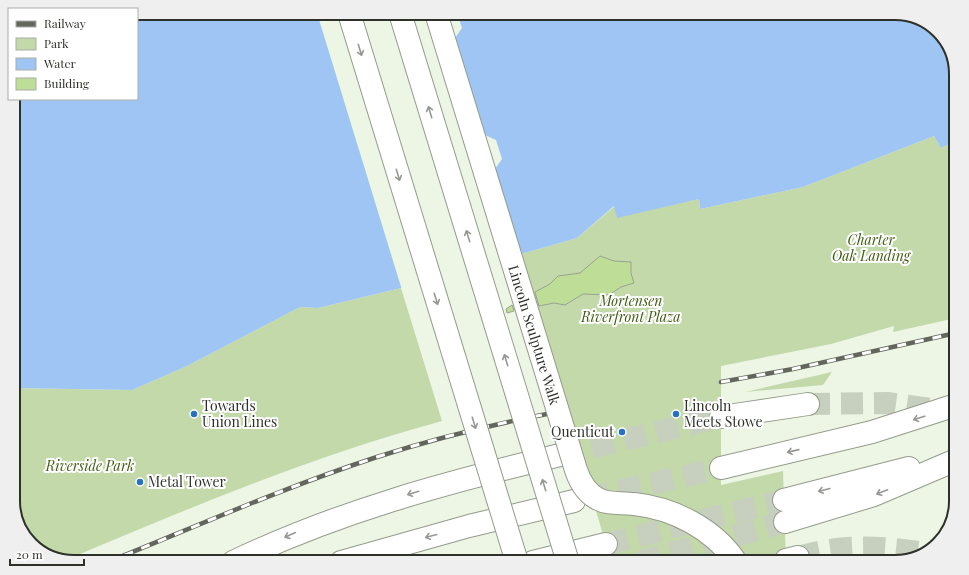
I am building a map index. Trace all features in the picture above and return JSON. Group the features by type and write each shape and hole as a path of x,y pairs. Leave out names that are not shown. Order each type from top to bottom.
{"main road":[{"path":"350,20 515,555"},
{"path":"402,20 566,555"},
{"name":"Lincoln Sculpture Walk","path":"438,20 576,470 582,485 591,495 604,502 654,507 679,516 713,537 730,555"},
{"path":"721,417 808,404"},
{"path":"721,468 872,432 949,407"},
{"path":"248,555 299,532 372,506 477,475 560,455"},
{"path":"784,500 885,475 949,456"},
{"path":"785,522 905,484 949,463"},
{"path":"366,555 469,526 574,501"},
{"path":"561,555 606,544"}],"green space":[{"path":"934,136 941,148 949,144 949,320 893,332 894,326 831,344 721,366 721,485 783,471 786,555 609,555 521,254 577,238 615,206 617,217 699,199 700,209 803,187"},
{"name":"Riverside Park","path":"401,288 442,421 346,450 252,484 158,521 78,555 67,555 53,551 41,544 31,534 23,519 20,505 20,388 132,390 187,366 300,307 318,308"},
{"path":"832,372 823,385 745,392"}],"water":[{"path":"138,20 902,20 916,24 928,31 940,44 946,56 949,70 949,144 941,148 934,136 803,187 700,209 699,199 617,218 614,206 577,238 521,254 518,243 401,288 318,308 300,307 187,366 132,390 20,388 20,100 138,100"}],"pier":[{"path":"319,20 459,20 462,28 455,38 485,135 496,140 502,159 495,169 516,246 402,290"}],"building":[{"path":"600,256 614,261 631,262 631,273 634,283 621,287 609,295 583,294 565,305 554,303 539,306 535,292 550,284 558,276 580,273"},
{"path":"512,305 514,311 507,313 506,309"}],"tunnel":[{"path":"808,404 887,403 945,411"},
{"path":"560,455 721,417"},
{"path":"587,498 721,468"},
{"path":"606,544 784,500"},
{"path":"665,555 785,522"},
{"path":"806,555 846,548 877,548 914,552"}],"railway":[{"path":"721,382 793,369 949,335"},
{"path":"125,555 275,494 377,457 462,433 547,414"}],"place":[{"name":"Towards Union Lines","path":"194,414"},
{"name":"Lincoln Meets Stowe","path":"676,414"},
{"name":"Quenticut","path":"622,432"},
{"name":"Metal Tower","path":"140,482"}],"park label":[{"name":"Charter Oak Landing","path":"871,248"},
{"name":"Mortensen Riverfront Plaza","path":"631,310"}]}
